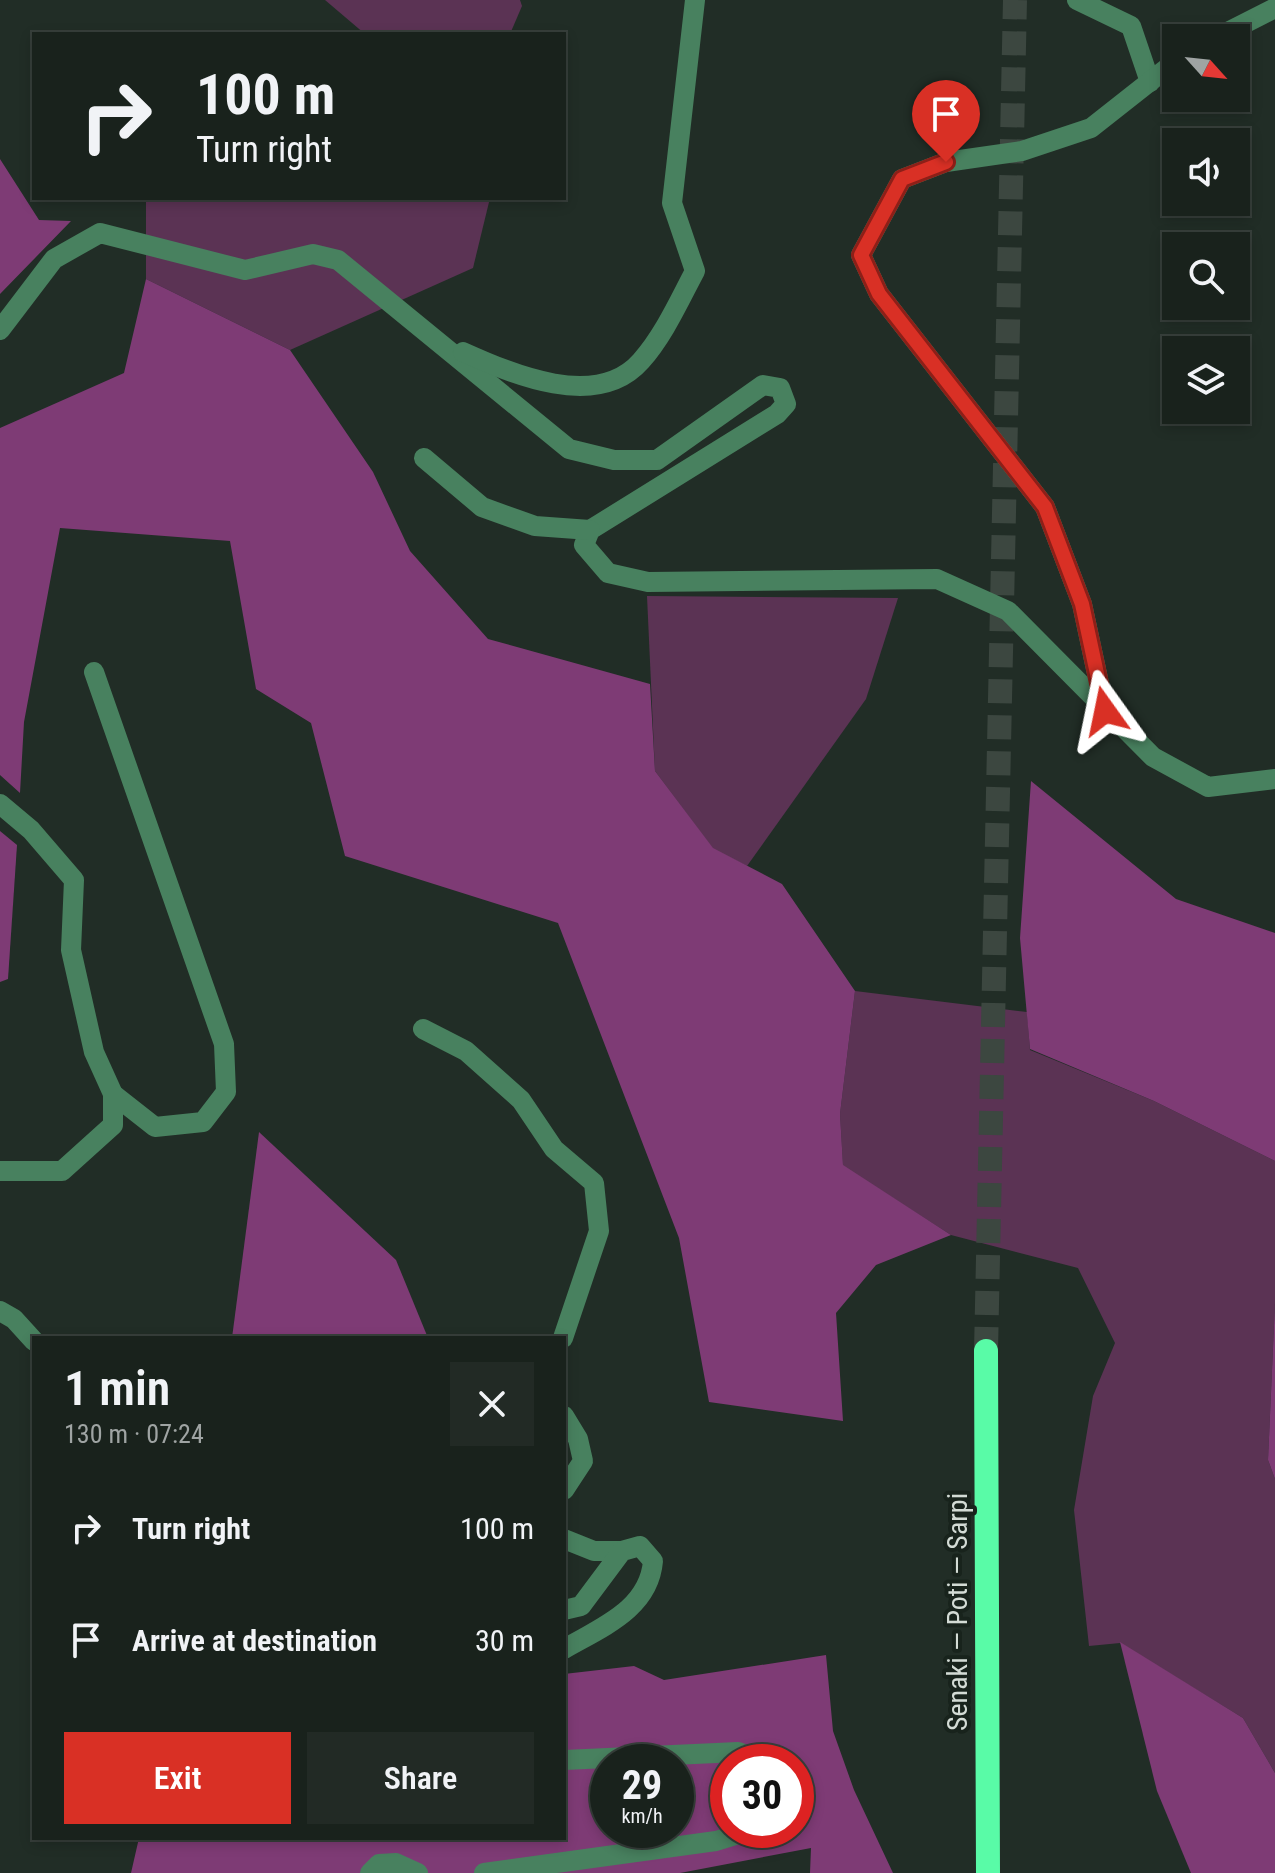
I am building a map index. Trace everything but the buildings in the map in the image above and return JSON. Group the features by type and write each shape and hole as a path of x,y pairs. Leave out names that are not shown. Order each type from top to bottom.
{"highway":[{"name":"Senaki — Poti — Sarpi","path":"986,1351 988,1873"}],"street":[{"path":"436,340 522,379 568,385 603,384 640,363 672,316 695,271 672,203 695,0"},
{"path":"1077,0 1131,26 1150,82"},
{"path":"1244,24 1275,8"},
{"path":"1105,711 1082,604 1045,507 879,294 861,255 902,179 946,162 1022,151 1091,128 1162,72"},
{"path":"0,330 54,259 100,233 245,270 313,254 338,260 569,449 614,460 657,460 763,385 780,388 786,404 777,414 590,530 535,526 482,507 424,458"},
{"path":"590,530 584,545 608,573 648,582 937,579 1008,611 1153,757 1208,787 1275,779"},
{"path":"94,672 224,1044 226,1092 203,1122 155,1127 113,1094"},
{"path":"0,804 31,830 74,880 71,950 94,1052 113,1094 113,1125 62,1171 0,1171"},
{"path":"423,1029 466,1051 521,1100 554,1149 594,1183 599,1231 564,1336"},
{"path":"0,1311 14,1319 32,1339"},
{"path":"566,1419 578,1439 583,1461 566,1487"},
{"path":"566,1540 594,1551 622,1551 640,1546 653,1561 651,1582 624,1614 566,1648"},
{"path":"566,1610 581,1606 622,1551"},
{"path":"566,1760 710,1753"},
{"path":"484,1873 710,1842"},
{"path":"370,1873 379,1864 396,1863 418,1873"}],"shaded area":[{"path":"325,0 520,0 522,6 511,32 363,32"},
{"path":"0,159 39,220 71,221 0,294"},
{"path":"146,200 490,200 473,268 290,350 146,279"},
{"path":"146,279 290,350 373,472 410,551 488,639 650,684 655,771 713,848 782,884 855,991 840,1114 843,1165 951,1235 876,1265 836,1313 843,1421 709,1402 679,1238 558,923 345,856 311,723 256,689 230,541 60,528 24,722 20,793 0,775 0,428 124,373"},
{"path":"647,596 898,598 866,699 747,866 713,849 655,771"},
{"path":"1031,781 1176,899 1275,933 1275,1161 1154,1101 1030,1049 1020,938"},
{"path":"0,831 17,845 8,979 0,982"},
{"path":"855,991 1027,1012 1030,1050 1154,1101 1275,1161 1275,1303 1268,1460 1275,1479 1275,1773 1243,1718 1120,1643 1089,1646 1074,1510 1093,1396 1115,1343 1078,1268 951,1235 843,1166 840,1114"},
{"path":"259,1132 396,1260 427,1336 232,1336"},
{"path":"1275,1303 1275,1479 1268,1460"},
{"path":"1120,1642 1243,1718 1275,1773 1275,1873 1191,1873 1157,1791"},
{"path":"826,1655 833,1731 854,1790 893,1873 810,1873 811,1848 680,1873 131,1873 139,1840 566,1840 566,1674 634,1666 664,1680"}],"tunnel":[{"path":"986,1351 1015,0"}],"route":[{"path":"946,162 902,179 861,255 879,294 934,367 994,437 1045,507 1082,604 1105,711"}]}
